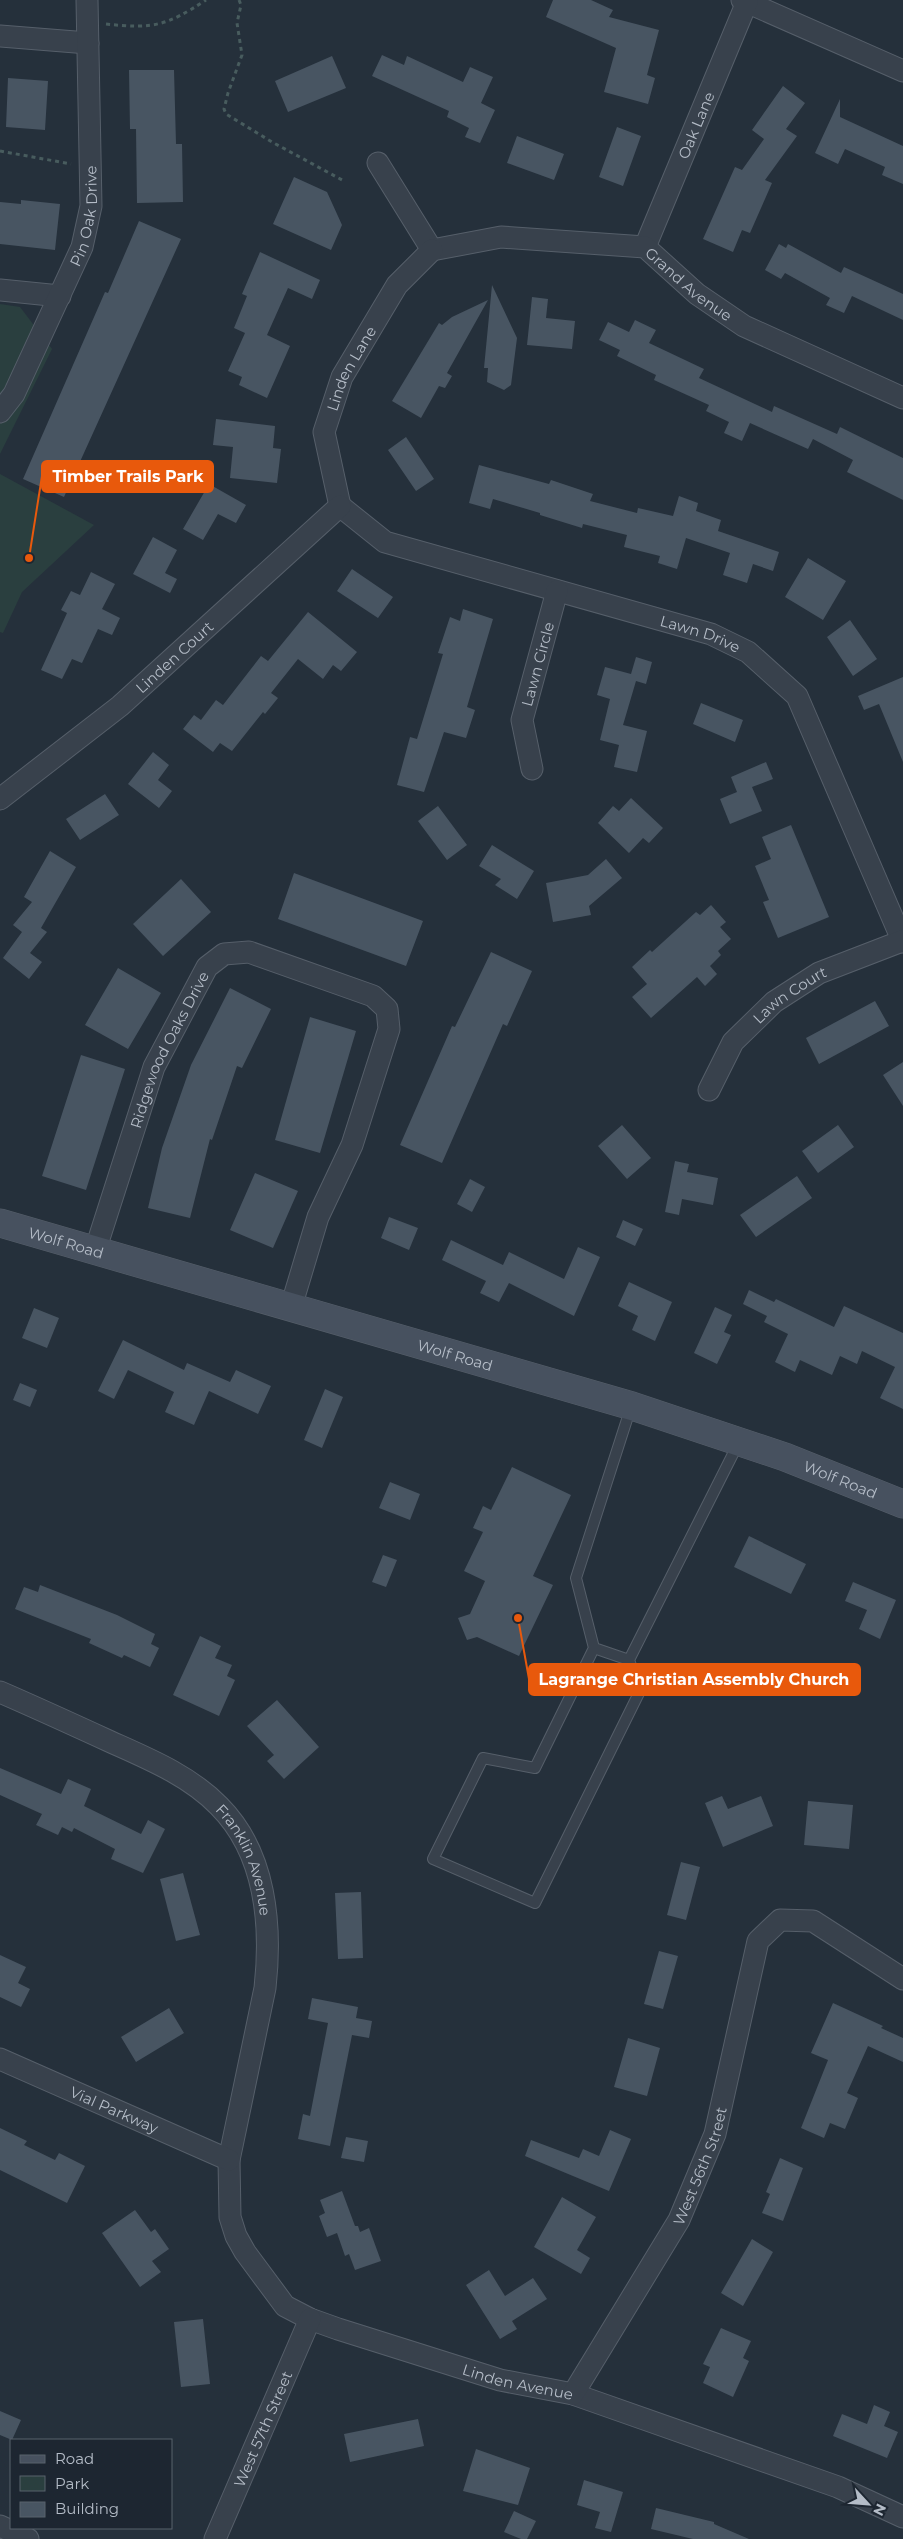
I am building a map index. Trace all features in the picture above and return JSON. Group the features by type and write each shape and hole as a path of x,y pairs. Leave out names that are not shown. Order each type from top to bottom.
{"main road":[{"name":"Wolf Road","path":"0,1223 632,1406 740,1441 903,1504"}],"street":[{"name":"Pin Oak Drive","path":"0,412 14,394 82,247 91,206 87,0"},
{"path":"745,1 903,71"},
{"name":"Oak Lane","path":"645,247 745,1"},
{"path":"0,36 88,43"},
{"path":"378,163 432,250"},
{"name":"Grand Avenue","path":"432,250 501,237 645,247 697,294 744,326 903,398"},
{"name":"Linden Lane","path":"340,506 324,432 342,377 397,285 432,250"},
{"path":"0,290 60,296"},
{"name":"Lawn Drive","path":"340,506 385,542 711,634 748,652 797,696 902,942"},
{"name":"Linden Court","path":"0,799 120,706 340,506"},
{"name":"Lawn Circle","path":"532,769 522,720 557,591"},
{"name":"Lawn Court","path":"709,1090 733,1042 774,1002 819,973 902,942"},
{"name":"Ridgewood Oaks Drive","path":"96,1251 154,1067 207,967 224,954 249,952 373,996 387,1009 389,1029 352,1145 318,1217 291,1307"},
{"name":"Franklin Avenue","path":"0,1692 171,1771 198,1788 218,1805 232,1820 247,1845 256,1867 264,1902 268,1934 268,1963 265,1988 229,2160"},
{"name":"West 56th Street","path":"573,2394 678,2220 715,2134 758,1940 780,1920 813,1921 903,1979"},
{"name":"Vial Parkway","path":"0,2059 229,2160"},
{"name":"Linden Avenue","path":"229,2160 230,2217 236,2236 245,2252 285,2306 310,2320 500,2380 573,2394 838,2487 903,2517"},
{"name":"West 57th Street","path":"215,2539 310,2320"},
{"path":"0,2526 28,2539"}],"lane":[{"path":"632,1406 576,1578 594,1648 535,1768 483,1758 433,1859 535,1903 640,1691 629,1660 740,1441"},
{"path":"594,1648 629,1660"}],"path":[{"path":"106,24 140,28 158,25 173,19 206,0"},
{"path":"239,0 241,5 237,22 242,55 228,93 224,109 226,114 272,142 344,181"},
{"path":"0,151 78,166"}],"green space":[{"path":"0,304 20,307 52,349 0,454"},
{"path":"0,474 94,525 22,592 3,633 0,632"}],"building":[{"path":"553,0 591,0 613,10 609,17 659,30 647,75 655,78 648,104 604,92 616,48 546,17"},
{"path":"382,55 404,65 407,56 463,82 470,67 493,77 481,103 495,110 480,143 465,137 469,128 447,117 449,111 372,76"},
{"path":"332,56 346,88 288,112 275,81"},
{"path":"129,70 174,70 176,144 182,144 183,202 137,203 136,129 130,129"},
{"path":"8,78 48,81 45,130 6,127"},
{"path":"783,86 805,103 786,129 797,136 765,180 772,183 750,233 742,230 733,252 703,239 735,167 742,170 764,139 752,130"},
{"path":"840,99 840,117 903,146 903,184 882,175 885,167 845,149 838,164 815,153"},
{"path":"617,127 641,136 623,186 599,177"},
{"path":"517,136 564,154 554,180 507,163"},
{"path":"294,177 327,192 342,225 331,250 273,224"},
{"path":"21,200 60,204 55,250 0,244 0,202 21,204"},
{"path":"139,221 181,239 64,497 23,479 105,292 108,293"},
{"path":"779,244 786,248 788,244 841,273 844,267 903,294 903,320 852,296 844,313 826,305 830,298 785,273 781,279 765,270"},
{"path":"260,252 320,280 312,299 288,288 267,335 290,346 267,398 239,385 242,377 228,371 245,333 234,328 247,296 242,294"},
{"path":"492,285 517,338 511,385 504,390 487,382 488,368 484,368"},
{"path":"532,297 548,299 546,318 575,321 572,349 527,345"},
{"path":"488,300 447,373 452,376 445,388 439,386 421,418 392,401 439,323 442,325 452,317"},
{"path":"635,320 656,330 649,343 704,369 699,378 772,412 774,406 837,434 840,427 903,458 903,500 847,472 853,460 813,439 808,449 750,423 742,441 724,433 729,422 706,411 709,405 654,380 656,375 617,356 620,350 599,340 608,322 629,332"},
{"path":"216,419 275,426 273,448 281,449 277,483 230,478 233,447 213,445"},
{"path":"406,437 434,479 416,491 388,450"},
{"path":"479,465 549,484 551,480 593,494 590,501 637,513 638,508 673,516 679,496 698,503 696,511 721,520 718,531 779,552 773,571 753,564 747,583 723,575 730,553 686,538 677,569 658,563 660,556 624,547 627,535 583,524 582,528 493,499 490,509 469,503"},
{"path":"209,484 246,505 236,523 218,514 203,540 183,529"},
{"path":"153,537 177,550 165,573 177,579 170,593 133,574"},
{"path":"808,558 846,581 823,620 785,597"},
{"path":"352,569 393,597 378,618 337,591"},
{"path":"91,572 115,584 102,609 120,618 112,635 98,629 82,663 72,659 62,679 41,670 67,613 61,610 71,591 80,595"},
{"path":"463,609 493,619 467,707 475,710 466,738 444,732 424,792 397,785 410,737 417,739 443,654 438,653 450,617 460,621"},
{"path":"308,612 357,652 341,671 333,665 323,679 298,659 271,693 278,698 265,714 263,712 232,751 220,743 213,752 183,729 194,715 201,720 216,700 223,705 261,656 268,661"},
{"path":"850,620 877,659 853,676 827,637"},
{"path":"636,657 652,662 646,684 636,681 623,725 647,731 637,772 614,767 619,745 600,740 610,699 597,695 605,667 631,674"},
{"path":"903,677 903,762 879,704 864,710 858,696"},
{"path":"701,703 743,720 735,742 693,724"},
{"path":"153,752 169,765 158,780 172,791 159,808 128,784"},
{"path":"766,762 773,779 752,787 762,811 730,824 720,799 737,792 731,777"},
{"path":"105,794 119,815 80,840 66,819"},
{"path":"631,798 663,828 649,843 643,838 629,853 598,823 613,806 619,811"},
{"path":"438,806 467,845 447,860 418,821"},
{"path":"791,825 829,917 778,938 763,902 769,900 755,866 771,859 762,837"},
{"path":"492,845 534,871 517,899 495,885 501,879 479,866"},
{"path":"50,851 76,867 41,928 47,932 30,953 42,962 29,979 3,958 22,932 13,925 32,902 24,897"},
{"path":"606,859 622,878 589,906 591,915 553,922 546,883 588,875"},
{"path":"294,873 423,921 406,966 278,919"},
{"path":"181,879 211,912 163,956 133,924"},
{"path":"711,905 726,922 720,927 731,939 718,951 721,955 710,966 717,974 705,986 697,977 651,1018 632,997 647,984 632,967 650,950 652,952 696,912 700,915"},
{"path":"491,952 532,971 507,1026 503,1024 442,1163 400,1145 452,1026 455,1027"},
{"path":"118,968 161,993 128,1049 85,1025"},
{"path":"230,988 271,1009 242,1068 237,1066 212,1140 210,1139 190,1218 148,1208 162,1148 191,1065"},
{"path":"875,1001 889,1026 819,1064 806,1038"},
{"path":"310,1017 356,1031 320,1153 275,1140"},
{"path":"81,1055 125,1069 86,1190 42,1176"},
{"path":"903,1062 903,1106 883,1075"},
{"path":"622,1125 651,1158 627,1179 598,1146"},
{"path":"838,1125 854,1147 818,1173 802,1151"},
{"path":"675,1161 689,1164 687,1172 718,1178 713,1205 682,1199 679,1215 665,1212"},
{"path":"255,1173 298,1191 273,1248 230,1230"},
{"path":"797,1176 812,1198 756,1237 740,1215"},
{"path":"470,1179 485,1187 472,1212 457,1204"},
{"path":"389,1217 418,1228 409,1250 381,1238"},
{"path":"623,1220 643,1229 635,1246 616,1237"},
{"path":"451,1240 503,1265 509,1252 564,1279 578,1247 600,1257 574,1316 509,1283 499,1302 480,1293 486,1281 442,1260"},
{"path":"629,1282 672,1302 655,1341 632,1330 638,1316 618,1306"},
{"path":"749,1290 774,1302 776,1299 834,1327 844,1306 903,1333 903,1409 880,1398 895,1367 862,1351 857,1364 840,1356 832,1375 800,1360 795,1372 775,1362 788,1334 764,1322 767,1316 743,1304"},
{"path":"715,1307 732,1315 724,1332 731,1335 717,1364 694,1353"},
{"path":"34,1308 59,1318 47,1348 22,1338"},
{"path":"123,1340 184,1370 187,1363 230,1382 236,1370 271,1386 258,1414 209,1391 194,1425 165,1412 174,1392 128,1370 114,1399 98,1391"},
{"path":"20,1383 37,1390 30,1407 13,1400"},
{"path":"325,1389 343,1397 322,1448 304,1440"},
{"path":"512,1467 571,1495 533,1576 553,1585 519,1656 477,1637 467,1640 458,1618 470,1614 485,1581 464,1571 483,1532 473,1528 483,1506 491,1510"},
{"path":"390,1482 420,1494 410,1520 379,1508"},
{"path":"749,1536 806,1564 791,1594 734,1567"},
{"path":"383,1555 397,1560 386,1587 372,1582"},
{"path":"853,1582 896,1600 880,1639 859,1629 867,1610 845,1601"},
{"path":"40,1585 117,1615 155,1634 151,1644 159,1648 150,1667 124,1655 122,1658 89,1643 91,1639 15,1609 24,1587 38,1592"},
{"path":"200,1636 221,1646 215,1658 232,1665 227,1676 235,1680 219,1716 173,1695"},
{"path":"277,1700 319,1747 284,1779 267,1761 274,1755 247,1726"},
{"path":"0,1768 61,1794 68,1779 91,1789 84,1806 141,1834 148,1820 165,1829 143,1873 111,1859 115,1849 74,1828 72,1832 62,1827 58,1835 36,1825 42,1814 0,1795"},
{"path":"722,1796 728,1809 761,1796 773,1826 723,1847 705,1803"},
{"path":"808,1801 853,1805 849,1849 804,1845"},
{"path":"681,1862 700,1867 686,1920 667,1915"},
{"path":"183,1873 200,1935 176,1941 160,1879"},
{"path":"361,1892 363,1958 338,1959 335,1893"},
{"path":"659,1951 678,1956 663,2009 644,2004"},
{"path":"0,1955 26,1967 18,1983 30,1989 21,2007 0,1997"},
{"path":"312,1998 358,2007 356,2018 372,2021 369,2038 352,2035 330,2146 298,2139 303,2114 310,2116 328,2023 308,2019"},
{"path":"833,2003 883,2026 881,2028 903,2038 903,2062 868,2046 847,2093 858,2098 845,2129 830,2123 824,2138 801,2128 828,2060 811,2053"},
{"path":"169,2008 184,2033 136,2062 121,2037"},
{"path":"628,2038 660,2048 647,2096 614,2087"},
{"path":"0,2128 27,2141 24,2145 55,2160 59,2153 85,2166 67,2203 0,2170"},
{"path":"610,2130 631,2139 609,2191 525,2156 531,2140 579,2158 583,2149 599,2156"},
{"path":"346,2137 368,2141 364,2162 341,2158"},
{"path":"780,2158 803,2168 783,2221 762,2213 770,2194 766,2192"},
{"path":"342,2191 355,2226 358,2226 360,2232 369,2228 381,2261 355,2270 349,2254 345,2256 337,2233 327,2237 319,2216 325,2213 320,2200"},
{"path":"562,2197 596,2217 577,2250 590,2258 581,2274 534,2247"},
{"path":"135,2210 151,2232 155,2229 169,2249 152,2261 161,2272 140,2287 102,2233"},
{"path":"752,2239 773,2252 743,2306 721,2293"},
{"path":"489,2270 505,2296 533,2278 547,2299 512,2321 517,2329 500,2339 466,2285"},
{"path":"203,2319 210,2384 181,2387 174,2322"},
{"path":"721,2328 751,2341 743,2358 749,2361 733,2397 703,2383 710,2367 703,2364"},
{"path":"874,2405 890,2412 884,2426 898,2432 887,2458 833,2436 842,2414 867,2424"},
{"path":"0,2411 21,2420 12,2439 0,2435"},
{"path":"418,2419 424,2446 350,2462 344,2434"},
{"path":"476,2449 530,2468 518,2505 463,2491"},
{"path":"584,2480 623,2492 611,2532 595,2528 600,2512 577,2505"},
{"path":"656,2508 714,2522 714,2524 749,2539 693,2539 651,2529"},
{"path":"514,2511 536,2521 527,2539 521,2539 504,2532"}],"place":[{"name":"Timber Trails Park","path":"29,558"},
{"name":"Lagrange Christian Assembly Church","path":"518,1618"}]}
